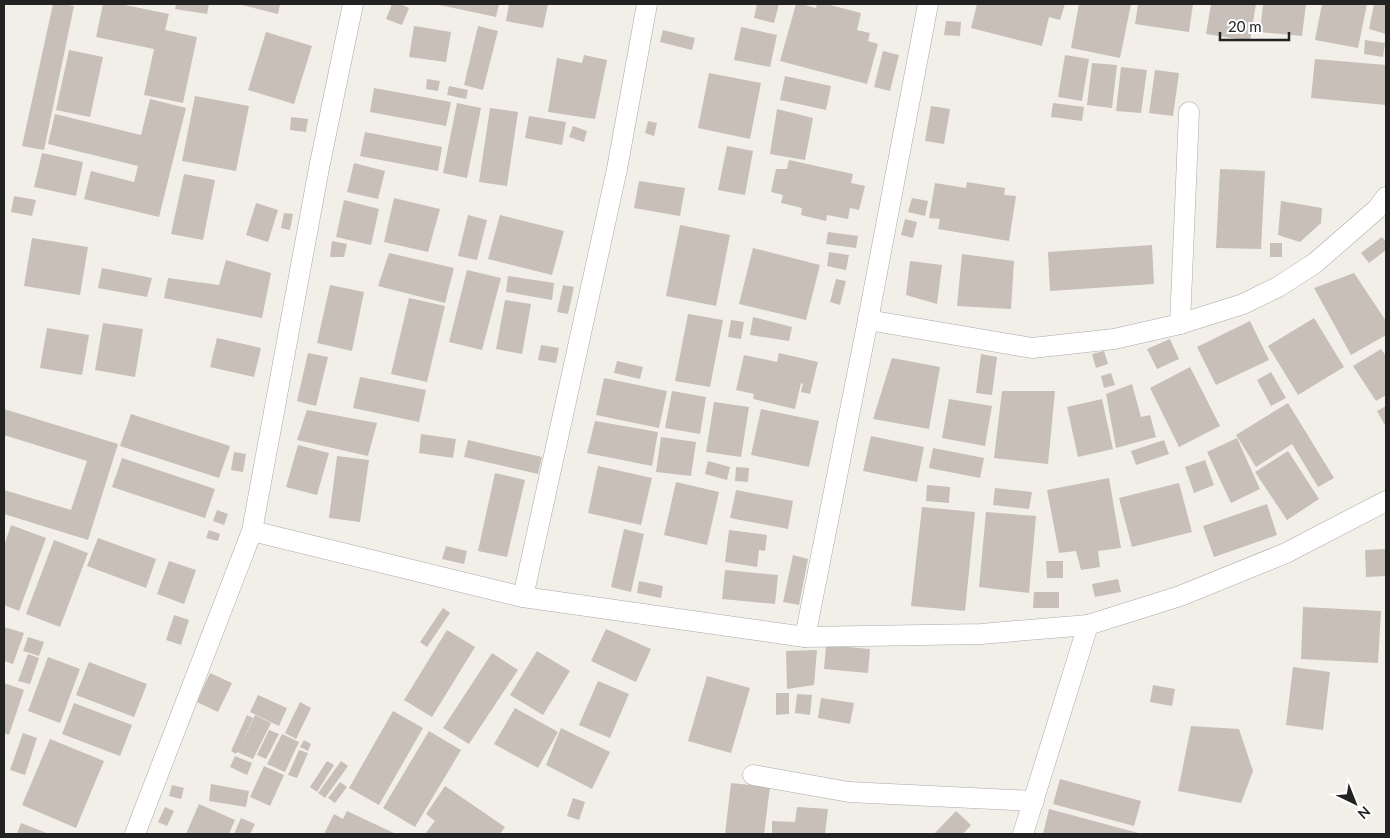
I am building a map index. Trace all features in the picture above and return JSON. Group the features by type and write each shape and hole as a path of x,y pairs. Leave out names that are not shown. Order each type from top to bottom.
{"street":[{"path":"135,834 252,531 317,178 353,4"},
{"path":"523,596 617,170 647,4"},
{"path":"805,637 928,4"},
{"path":"1180,324 1189,112"},
{"path":"868,320 1032,348 1114,339 1180,324 1242,304 1278,287 1315,263 1383,210"},
{"path":"252,531 523,596 805,637 981,634 1088,625 1180,596 1286,553 1386,501"},
{"path":"1023,834 1088,625"},
{"path":"753,776 849,792 1034,801"}],"building":[{"path":"53,4 74,6 44,150 22,146"},
{"path":"103,4 120,4 169,14 165,30 197,37 183,103 144,95 154,49 96,37"},
{"path":"176,4 209,4 207,14 175,9"},
{"path":"238,4 280,4 278,14"},
{"path":"392,4 400,4 409,8 402,25 386,19"},
{"path":"435,4 499,4 496,17"},
{"path":"509,4 548,4 543,28 506,21"},
{"path":"757,4 779,4 774,23 754,18"},
{"path":"796,4 816,8 817,4 826,4 861,13 857,30 870,33 868,41 878,44 867,84 780,61"},
{"path":"977,4 1065,4 1060,20 1049,17 1042,46 971,28"},
{"path":"1079,4 1131,4 1120,58 1071,48"},
{"path":"1138,4 1193,4 1189,32 1135,24"},
{"path":"1211,4 1256,4 1250,41 1206,34"},
{"path":"1263,4 1306,4 1302,36 1260,32"},
{"path":"1322,4 1367,4 1358,48 1315,40"},
{"path":"1374,4 1386,4 1386,34 1369,29"},
{"path":"946,21 961,22 960,36 944,35"},
{"path":"414,26 451,32 446,62 409,57"},
{"path":"478,26 498,31 483,90 464,85"},
{"path":"741,27 777,35 770,67 734,60"},
{"path":"663,30 695,38 692,50 660,42"},
{"path":"266,32 312,46 294,104 248,90"},
{"path":"1365,40 1385,43 1383,57 1364,54"},
{"path":"69,50 103,57 90,117 56,110"},
{"path":"883,51 899,55 890,91 874,87"},
{"path":"584,55 607,60 595,119 548,112 557,58 582,63"},
{"path":"1065,55 1089,59 1082,101 1058,97"},
{"path":"1315,59 1386,65 1386,105 1311,98"},
{"path":"1092,63 1117,65 1112,108 1087,105"},
{"path":"1121,67 1147,70 1141,113 1116,111"},
{"path":"1155,70 1179,73 1173,116 1149,113"},
{"path":"709,73 761,83 750,139 698,128"},
{"path":"785,76 831,86 826,110 780,100"},
{"path":"427,79 440,81 438,91 426,89"},
{"path":"449,86 468,90 466,99 447,95"},
{"path":"374,88 451,102 446,126 370,112"},
{"path":"195,96 249,106 236,171 182,161"},
{"path":"150,99 186,108 159,217 84,199 91,171 134,182 138,166 48,144 55,114 141,135"},
{"path":"457,103 481,108 467,178 443,173"},
{"path":"1053,103 1084,107 1082,121 1051,117"},
{"path":"931,106 950,109 944,144 925,141"},
{"path":"490,108 518,112 507,186 479,182"},
{"path":"777,109 813,118 805,160 770,154"},
{"path":"529,116 566,122 562,145 525,138"},
{"path":"291,117 308,119 306,132 290,130"},
{"path":"648,121 657,123 654,136 645,133"},
{"path":"573,126 587,131 584,142 569,137"},
{"path":"365,132 442,147 438,171 360,156"},
{"path":"727,146 753,151 745,195 718,190"},
{"path":"42,153 83,162 76,196 34,187"},
{"path":"789,160 853,174 851,183 865,186 859,210 850,208 848,219 827,215 826,221 801,215 802,208 781,203 783,195 771,192 776,169 787,169"},
{"path":"354,163 385,171 378,199 347,192"},
{"path":"1220,169 1265,171 1261,249 1216,248"},
{"path":"184,174 215,180 203,240 171,234"},
{"path":"639,181 685,188 680,216 634,208"},
{"path":"967,182 1005,188 1004,195 1016,196 1009,241 938,229 940,219 929,218 935,183 966,188"},
{"path":"14,196 36,200 32,216 11,212"},
{"path":"394,198 440,209 428,252 384,242"},
{"path":"912,198 928,201 925,216 908,212"},
{"path":"344,200 379,209 371,245 336,237"},
{"path":"1281,201 1322,208 1321,223 1300,242 1278,235"},
{"path":"256,203 278,210 268,242 246,235"},
{"path":"284,213 293,214 290,230 281,228"},
{"path":"468,215 487,220 477,260 458,256"},
{"path":"500,215 564,231 552,275 488,259"},
{"path":"905,219 917,222 913,238 901,235"},
{"path":"680,225 730,235 716,306 666,296"},
{"path":"828,232 858,236 856,248 826,244"},
{"path":"1382,237 1386,242 1386,250 1369,263 1361,253"},
{"path":"32,238 88,247 80,295 24,286"},
{"path":"332,241 347,244 344,257 330,257"},
{"path":"1270,243 1282,243 1282,257 1270,257"},
{"path":"1152,245 1154,284 1050,291 1048,252"},
{"path":"753,248 820,265 806,320 739,304"},
{"path":"829,252 849,255 846,270 827,266"},
{"path":"389,253 454,268 445,303 378,286"},
{"path":"962,254 1014,261 1011,309 957,306"},
{"path":"226,260 271,273 262,318 164,298 168,278 219,285"},
{"path":"910,261 942,265 937,304 906,295"},
{"path":"102,268 152,278 147,297 98,288"},
{"path":"467,270 501,278 482,350 449,342"},
{"path":"1354,273 1386,321 1386,335 1351,355 1314,288"},
{"path":"508,276 554,283 552,300 506,292"},
{"path":"836,279 846,281 840,305 830,302"},
{"path":"330,285 364,292 352,351 317,343"},
{"path":"563,285 574,287 568,314 557,312"},
{"path":"409,298 445,306 427,382 391,374"},
{"path":"505,300 531,304 522,354 496,349"},
{"path":"688,314 723,320 710,387 675,381"},
{"path":"753,317 792,327 789,341 750,335"},
{"path":"1314,318 1344,367 1298,395 1268,346"},
{"path":"731,320 744,322 741,339 728,337"},
{"path":"1250,321 1269,360 1216,385 1197,347"},
{"path":"103,323 143,329 135,377 95,370"},
{"path":"47,328 89,335 82,375 40,368"},
{"path":"217,338 261,348 254,377 210,367"},
{"path":"1170,339 1179,359 1157,369 1147,349"},
{"path":"541,345 559,348 556,363 538,360"},
{"path":"1381,349 1386,356 1386,395 1376,401 1353,366"},
{"path":"1104,351 1108,364 1096,368 1092,354"},
{"path":"308,353 328,357 316,406 297,401"},
{"path":"779,353 818,362 810,394 801,392 803,384 801,383 795,409 753,399 754,394 736,390 744,355 777,362"},
{"path":"981,354 997,357 992,395 976,393"},
{"path":"892,358 940,367 929,429 873,419"},
{"path":"617,361 643,367 640,379 614,373"},
{"path":"1190,367 1220,426 1179,447 1150,388"},
{"path":"1271,372 1286,398 1271,406 1257,380"},
{"path":"1111,373 1115,385 1104,388 1101,376"},
{"path":"360,377 426,390 419,422 353,408"},
{"path":"604,378 667,391 659,428 596,415"},
{"path":"1132,384 1141,417 1150,415 1156,437 1116,448 1106,394"},
{"path":"672,391 706,397 700,434 665,428"},
{"path":"1002,391 1055,391 1048,464 994,458"},
{"path":"949,399 992,406 985,446 942,438"},
{"path":"1102,399 1113,449 1078,457 1067,407"},
{"path":"714,402 749,407 741,457 706,452"},
{"path":"1288,403 1334,478 1318,487 1292,444 1256,467 1236,435"},
{"path":"1386,406 1386,427 1377,411"},
{"path":"4,409 118,444 88,540 4,514 4,490 71,510 87,461 4,435"},
{"path":"761,409 819,421 809,467 751,455"},
{"path":"307,410 377,423 368,456 297,440"},
{"path":"131,414 230,446 219,478 120,446"},
{"path":"595,421 658,432 652,466 587,453"},
{"path":"421,434 456,439 453,458 419,453"},
{"path":"871,436 924,447 917,482 863,471"},
{"path":"661,437 696,442 691,476 656,472"},
{"path":"1237,438 1260,489 1231,503 1207,452"},
{"path":"468,440 542,457 538,474 464,457"},
{"path":"1164,440 1169,454 1136,465 1131,451"},
{"path":"298,445 329,453 317,495 286,487"},
{"path":"933,448 984,458 980,478 929,468"},
{"path":"1288,451 1319,499 1287,520 1255,472"},
{"path":"234,452 246,454 243,472 231,470"},
{"path":"337,456 369,460 360,522 329,518"},
{"path":"122,458 215,489 205,518 112,487"},
{"path":"1205,460 1214,485 1194,493 1185,467"},
{"path":"708,461 730,467 727,480 705,474"},
{"path":"598,466 652,478 641,525 588,513"},
{"path":"736,467 749,468 748,482 735,481"},
{"path":"495,473 525,480 507,557 478,551"},
{"path":"1109,478 1121,548 1098,551 1100,567 1081,570 1076,551 1059,553 1047,490"},
{"path":"676,482 719,492 707,545 664,535"},
{"path":"1179,483 1192,532 1132,547 1119,498"},
{"path":"927,485 950,487 949,503 926,501"},
{"path":"995,488 1032,492 1029,509 993,505"},
{"path":"736,490 793,501 788,529 730,518"},
{"path":"1267,504 1277,535 1214,557 1203,526"},
{"path":"922,507 975,512 965,611 911,606"},
{"path":"217,510 228,514 224,525 213,521"},
{"path":"986,512 1036,516 1029,593 979,587"},
{"path":"11,525 46,538 19,611 4,605 4,546"},
{"path":"624,529 644,534 631,592 611,587"},
{"path":"209,530 220,534 218,541 206,538"},
{"path":"729,530 767,535 765,551 759,550 757,567 725,562"},
{"path":"98,538 156,559 146,588 87,566"},
{"path":"54,540 88,553 60,627 26,614"},
{"path":"446,546 467,551 464,564 442,559"},
{"path":"1385,549 1386,576 1366,577 1365,550"},
{"path":"793,555 808,559 799,605 783,602"},
{"path":"169,561 196,570 184,604 157,594"},
{"path":"1046,561 1063,561 1063,578 1047,578"},
{"path":"725,570 778,575 775,604 722,599"},
{"path":"1118,579 1121,592 1095,597 1092,584"},
{"path":"639,581 663,586 661,598 637,593"},
{"path":"1034,592 1059,592 1059,608 1033,608"},
{"path":"1303,607 1381,611 1378,663 1301,659"},
{"path":"443,608 450,613 427,647 420,642"},
{"path":"174,615 189,620 181,645 166,640"},
{"path":"4,627 24,633 13,664 4,661"},
{"path":"606,629 651,649 636,682 591,661"},
{"path":"447,630 475,647 432,717 404,700"},
{"path":"28,637 44,642 39,656 23,651"},
{"path":"826,645 870,649 868,673 824,669"},
{"path":"817,650 814,685 787,689 786,651"},
{"path":"537,651 570,671 543,715 510,695"},
{"path":"492,653 518,670 469,744 443,728"},
{"path":"28,654 39,658 30,684 18,681"},
{"path":"48,657 80,669 60,723 28,711"},
{"path":"89,662 147,684 134,717 76,695"},
{"path":"1293,667 1330,672 1323,730 1286,725"},
{"path":"210,673 232,683 218,712 197,702"},
{"path":"707,676 750,688 731,753 688,741"},
{"path":"598,681 629,694 610,738 579,725"},
{"path":"4,683 24,690 9,735 4,733"},
{"path":"1153,685 1175,689 1172,706 1150,702"},
{"path":"776,693 789,693 789,714 776,715"},
{"path":"797,694 812,695 810,715 795,713"},
{"path":"258,695 287,708 279,726 250,712"},
{"path":"821,698 854,703 850,724 818,718"},
{"path":"300,702 311,708 296,739 285,733"},
{"path":"74,703 132,725 120,756 62,734"},
{"path":"515,708 558,732 538,768 494,744"},
{"path":"393,711 423,728 379,805 349,788"},
{"path":"247,715 253,718 241,745 255,715 271,723 253,759 231,751"},
{"path":"1191,726 1239,729 1253,771 1241,803 1178,791"},
{"path":"561,728 610,752 592,789 546,765"},
{"path":"269,730 279,734 266,759 257,755"},
{"path":"429,731 461,750 415,827 383,808"},
{"path":"23,733 37,738 25,775 10,770"},
{"path":"282,734 299,742 285,772 267,764"},
{"path":"50,739 104,761 76,828 22,805"},
{"path":"304,740 311,744 308,751 300,747"},
{"path":"299,750 308,753 297,778 288,775"},
{"path":"235,756 252,763 247,775 230,767"},
{"path":"327,761 334,765 317,792 310,787"},
{"path":"341,761 348,766 325,798 318,793"},
{"path":"264,766 284,775 270,806 250,797"},
{"path":"1060,779 1141,801 1134,826 1053,804"},
{"path":"340,782 347,787 335,803 328,798"},
{"path":"731,783 770,787 764,834 725,834"},
{"path":"211,784 249,791 246,807 209,801"},
{"path":"172,785 184,788 181,799 169,796"},
{"path":"445,786 505,827 500,834 425,834 435,821 426,814"},
{"path":"573,798 585,802 579,820 567,816"},
{"path":"199,804 235,820 229,834 186,834"},
{"path":"165,807 174,811 167,826 158,822"},
{"path":"797,807 828,809 825,834 772,834 772,821 795,822"},
{"path":"1049,809 1142,834 1043,834"},
{"path":"347,811 396,834 324,834 334,814 343,819"},
{"path":"956,811 971,825 963,834 934,834"},
{"path":"241,818 255,824 250,834 234,834"},
{"path":"21,823 49,834 17,834"}]}
